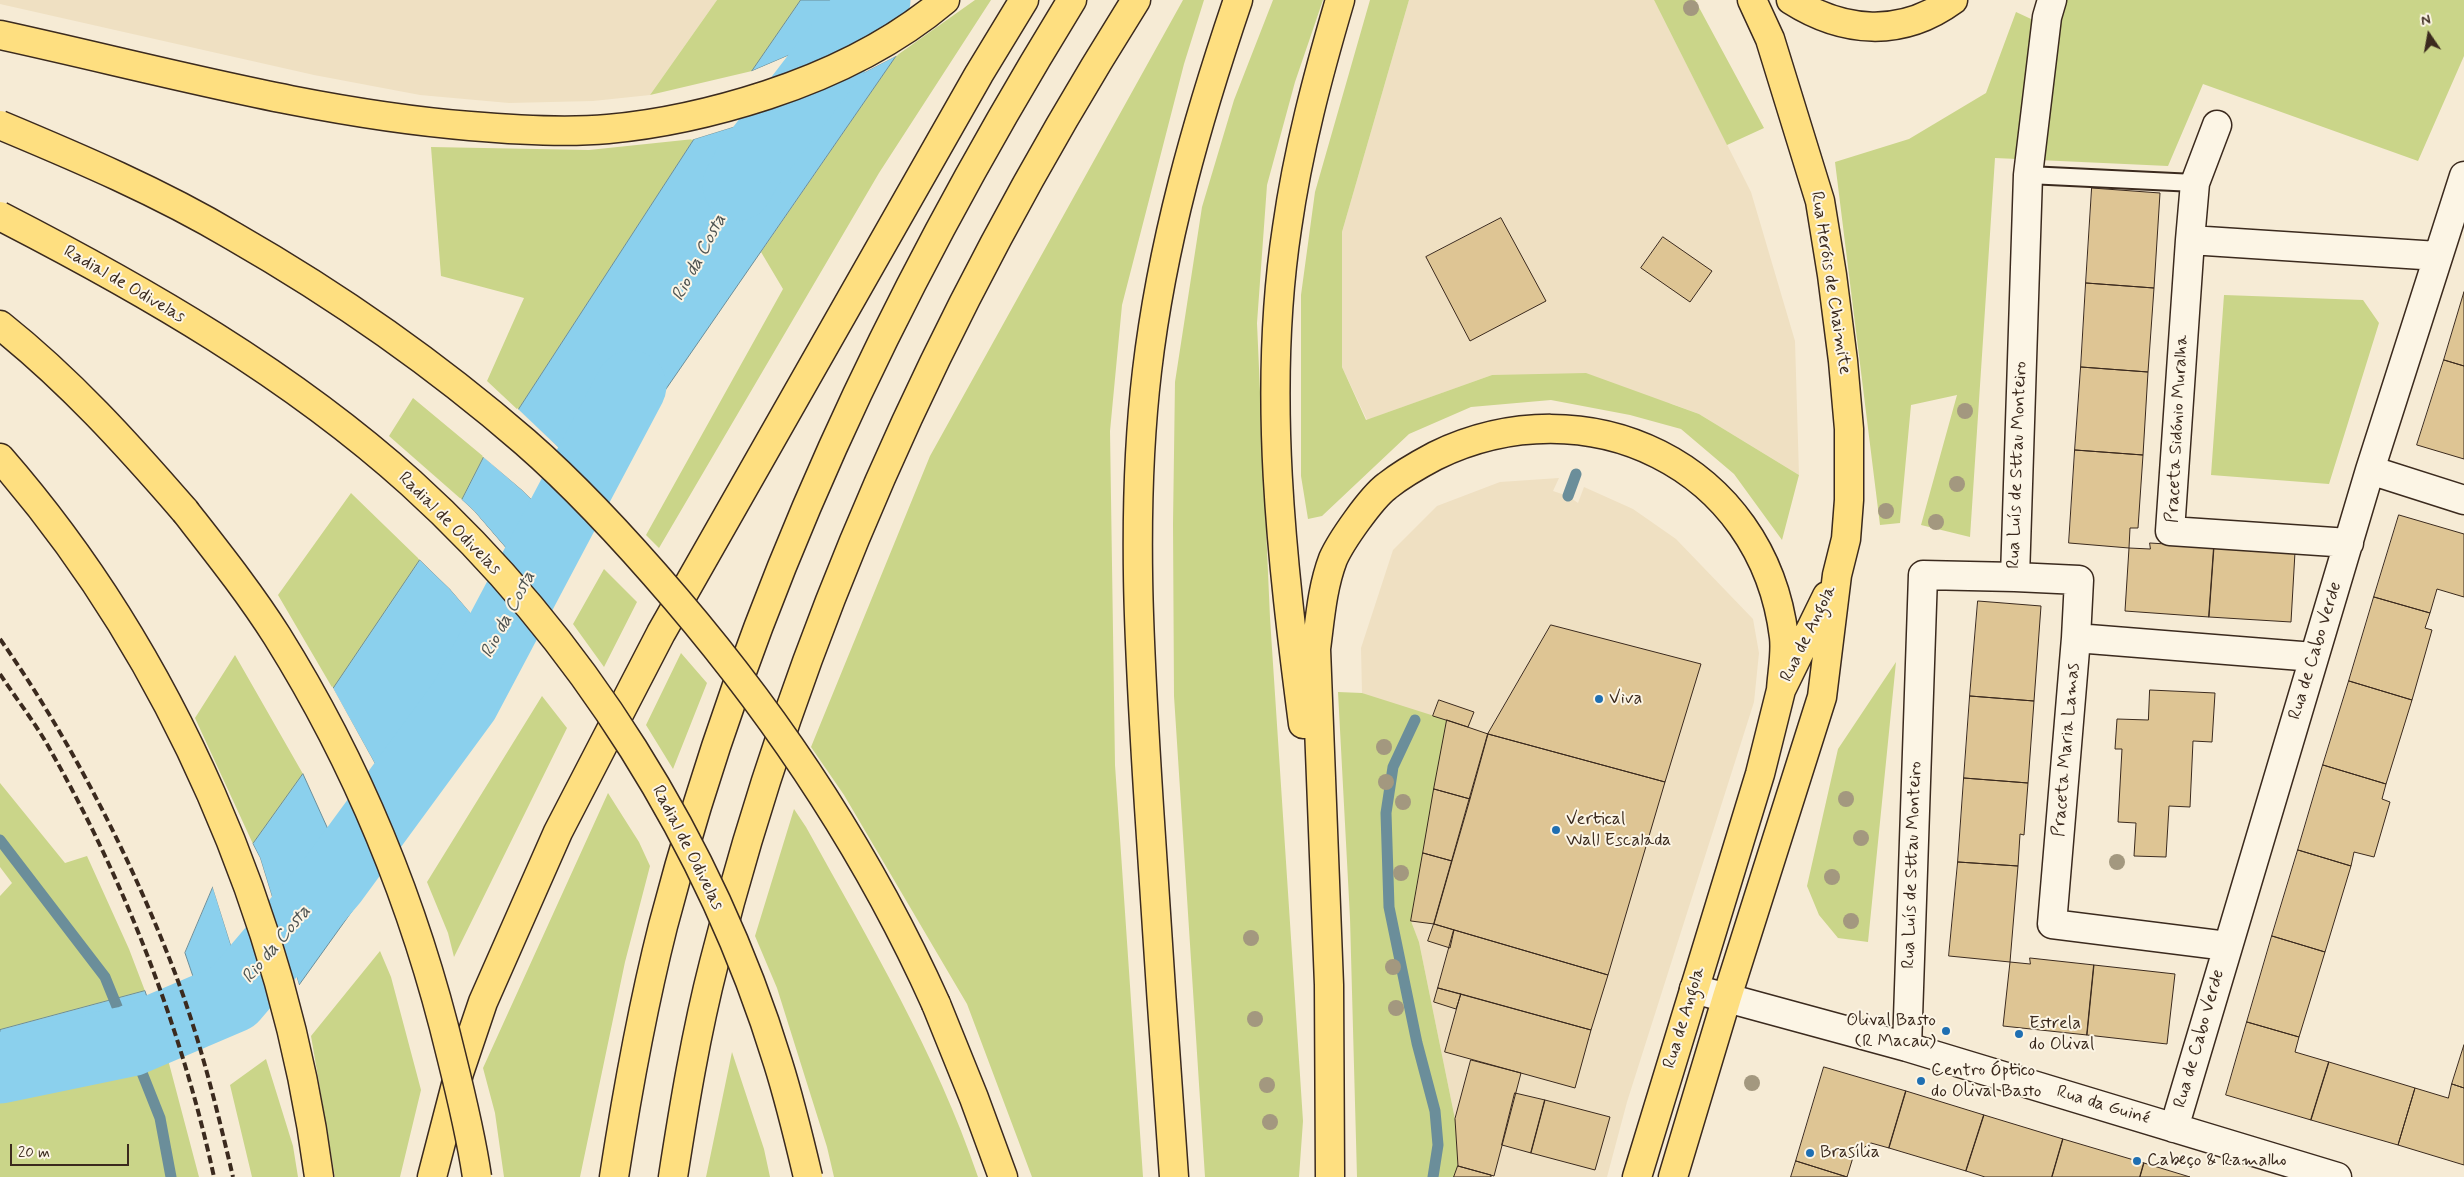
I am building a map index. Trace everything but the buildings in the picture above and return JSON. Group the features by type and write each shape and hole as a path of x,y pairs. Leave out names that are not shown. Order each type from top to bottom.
{"main road":[{"path":"0,35 350,112 436,123 506,129 606,129 686,118 798,84 851,60 891,38 945,0"},
{"path":"432,1177 459,1074 483,1002 571,806 661,633 974,83 1024,0"},
{"path":"614,1177 644,1009 663,927 721,729 765,607 815,483 908,288 980,155 1072,0"},
{"path":"673,1177 713,965 742,861 798,689 846,559 896,442 991,251 1049,143 1136,0"},
{"path":"1174,1177 1143,715 1139,615 1140,462 1147,373 1156,307 1175,209 1194,137 1238,0"},
{"path":"1325,902 1293,647 1275,409 1278,328 1287,229 1301,145 1340,0"},
{"name":"Rua Heróis de Chaimite","path":"1752,0 1770,39 1806,152 1820,201 1832,275 1849,428 1849,500 1846,539 1837,575"},
{"path":"1790,0 1807,10 1840,23 1872,28 1903,24 1935,13 1953,0"},
{"path":"0,125 77,157 153,193 230,234 302,277 422,359 525,442 622,537 751,691 797,755 842,824 886,902 936,1004 1003,1177"},
{"name":"Radial de Odivelas","path":"0,216 121,282 191,324 260,368 340,424 410,483 467,538 524,599 630,743 702,873 733,940 778,1060 808,1177"},
{"path":"0,325 73,387 123,440 185,511 235,574 276,635 325,718 361,788 391,858 420,941 457,1079 477,1177"},
{"path":"1330,1177 1329,985 1316,649 1323,597 1334,558 1356,523 1385,487 1416,466 1457,446 1494,434 1536,428 1578,430 1623,440 1666,458 1703,481 1730,509 1755,544 1778,604 1785,639 1781,690"},
{"path":"0,458 63,537 114,612 157,684 193,756 246,882 270,955 303,1087 319,1177"},
{"name":"Rua de Angola","path":"1636,1177 1760,774 1781,690 1837,575"},
{"name":"Rua de Angola","path":"1673,1177 1726,997 1822,696 1837,575"}],"street":[{"name":"Rua Luís de Sttau Monteiro","path":"1907,1047 1923,575 2015,578 2028,174 2048,16 2052,0"},
{"name":"Praceta Sidónio Muralha","path":"2217,125 2195,183 2170,531 2349,543"},
{"name":"Rua de Cabo Verde","path":"2174,1128 2370,470 2464,176"},
{"path":"2190,240 2438,256"},
{"path":"2370,470 2464,500"},
{"path":"2015,578 2079,580 2076,638"},
{"name":"Praceta Maria Lamas","path":"2227,946 2052,924 2076,638 2314,657"},
{"name":"Rua da Guiné","path":"1694,989 1907,1047 2337,1177"}],"lane":[{"path":"2028,174 2195,183"}],"shaded area":[{"path":"0,0 717,0 650,95 593,101 509,103 420,95 314,75 0,4"},
{"path":"1409,0 1654,0 1751,192 1795,341 1799,475 1699,414 1672,404 1492,375 1367,420 1342,367 1342,232"},
{"path":"1559,478 1553,491 1568,496 1578,503 1584,487 1633,509 1676,539 1753,619 1759,653 1754,702 1627,1102 1607,1177 1454,1177 1455,1119 1419,942 1411,921 1423,853 1368,696 1362,693 1361,648 1393,550 1437,506 1500,482"}],"green space":[{"path":"717,0 801,0 752,71 650,95"},
{"path":"975,0 991,0 879,173 659,548 646,535 783,289 761,252 896,56"},
{"path":"1183,0 1204,0 1184,64 1122,305 1110,431 1115,765 1143,1177 1032,1177 967,1004 844,795 811,747 930,456"},
{"path":"1273,0 1323,0 1295,82 1267,185 1257,323 1270,618 1303,1121 1299,1177 1205,1177 1174,696 1173,524 1175,382 1202,207 1234,100"},
{"path":"1370,0 1409,0 1342,232 1342,367 1366,420 1492,375 1586,373 1699,414 1799,475 1782,540 1734,474 1681,429 1630,415 1551,400 1471,407 1409,434 1322,516 1308,519 1301,476 1301,295 1315,192"},
{"path":"1654,0 1695,0 1764,128 1727,145"},
{"path":"2066,0 2464,0 2464,56 2418,161 2203,84 2168,166 1995,158 1970,537 1921,525 1957,395 1911,405 1900,523 1880,525 1835,162 1909,139 1986,93 2016,12 2057,31"},
{"path":"694,139 518,410 487,381 524,298 441,276 431,147 589,150"},
{"path":"2224,295 2363,300 2379,323 2329,484 2211,475"},
{"path":"413,398 484,457 462,500 389,436"},
{"path":"351,493 420,560 333,689 278,595"},
{"path":"604,569 637,602 604,667 573,624"},
{"path":"681,653 707,683 673,769 646,725"},
{"path":"235,655 303,774 253,844 195,718"},
{"path":"1896,662 1868,942 1838,938 1819,915 1807,886 1838,749"},
{"path":"1338,692 1362,693 1447,720 1411,921 1419,942 1455,1119 1458,1166 1454,1177 1357,1177 1350,918"},
{"path":"542,696 567,728 454,957 448,933 427,882"},
{"path":"0,783 65,863 87,856 129,949 145,991 0,1030 0,896 12,883 0,867"},
{"path":"608,793 639,842 650,866 625,962 580,1177 504,1177 495,1113 483,1068"},
{"path":"794,809 806,827 877,955 922,1042 961,1131 978,1177 834,1177 827,1147 777,988 755,936"},
{"path":"380,951 391,977 421,1090 400,1177 335,1177 311,1036"},
{"path":"166,1052 199,1177 0,1177 0,1097"},
{"path":"732,1052 764,1149 770,1177 706,1177"},
{"path":"266,1059 293,1146 298,1177 252,1177 230,1085"}],"water":[{"path":"801,0 904,0 881,16 752,71"},
{"path":"896,56 599,486 518,410 694,139 765,117 834,88"},
{"path":"484,457 521,489 577,543 545,593 474,511 462,500"},
{"path":"420,560 450,589 508,656 404,826 390,791 333,689"},
{"path":"303,774 360,900 299,985 260,858 253,844"},
{"path":"213,887 252,1013 213,1035 185,953"},
{"path":"145,991 166,1052 0,1097 0,1030"}],"pier":[{"path":"904,0 906,2 882,18 753,73 750,72 881,16"},
{"path":"895,54 898,55 834,88 765,117 691,140 693,137 765,115 833,86"},
{"path":"517,408 601,488 597,488 517,412"},
{"path":"485,455 523,487 579,542 579,545 521,489 482,456"},
{"path":"460,498 474,511 546,595 543,594 472,513 460,502"},
{"path":"418,558 422,558 452,588 509,655 509,658 450,589"},
{"path":"332,686 390,791 405,829 402,827 388,792 331,690"},
{"path":"251,841 260,858 300,988 297,986 258,859 250,844"},
{"path":"212,885 215,887 254,1012 253,1015"}],"waterway":[{"name":"Rio da Costa","path":"738,185 748,166 875,0"},
{"name":"Rio da Costa","path":"0,1068 130,1041 233,997 332,881 464,701 631,386"},
{"path":"1568,496 1576,474"},
{"path":"1415,720 1393,767 1386,813 1389,907 1417,1043 1435,1111 1438,1145 1433,1177"},
{"path":"0,840 105,977 120,1014"},
{"path":"131,1045 160,1118 171,1177"}],"railway":[{"path":"0,639 26,677 75,758 119,844 158,930 175,973 200,1049 233,1177"},
{"path":"0,674 52,753 79,803 127,906 149,959 186,1067 214,1177"}],"place":[{"name":"Viva","path":"1599,699"},
{"name":"Vertical Wall Escalada","path":"1556,830"},
{"name":"Olival Basto (R Macau)","path":"1946,1031"},
{"name":"Estrela do Olival","path":"2019,1034"},
{"name":"Centro Óptico do Olival Basto","path":"1921,1081"},
{"name":"Brasília","path":"1810,1153"},
{"name":"Cabeço & Ramalho","path":"2137,1161"}]}
